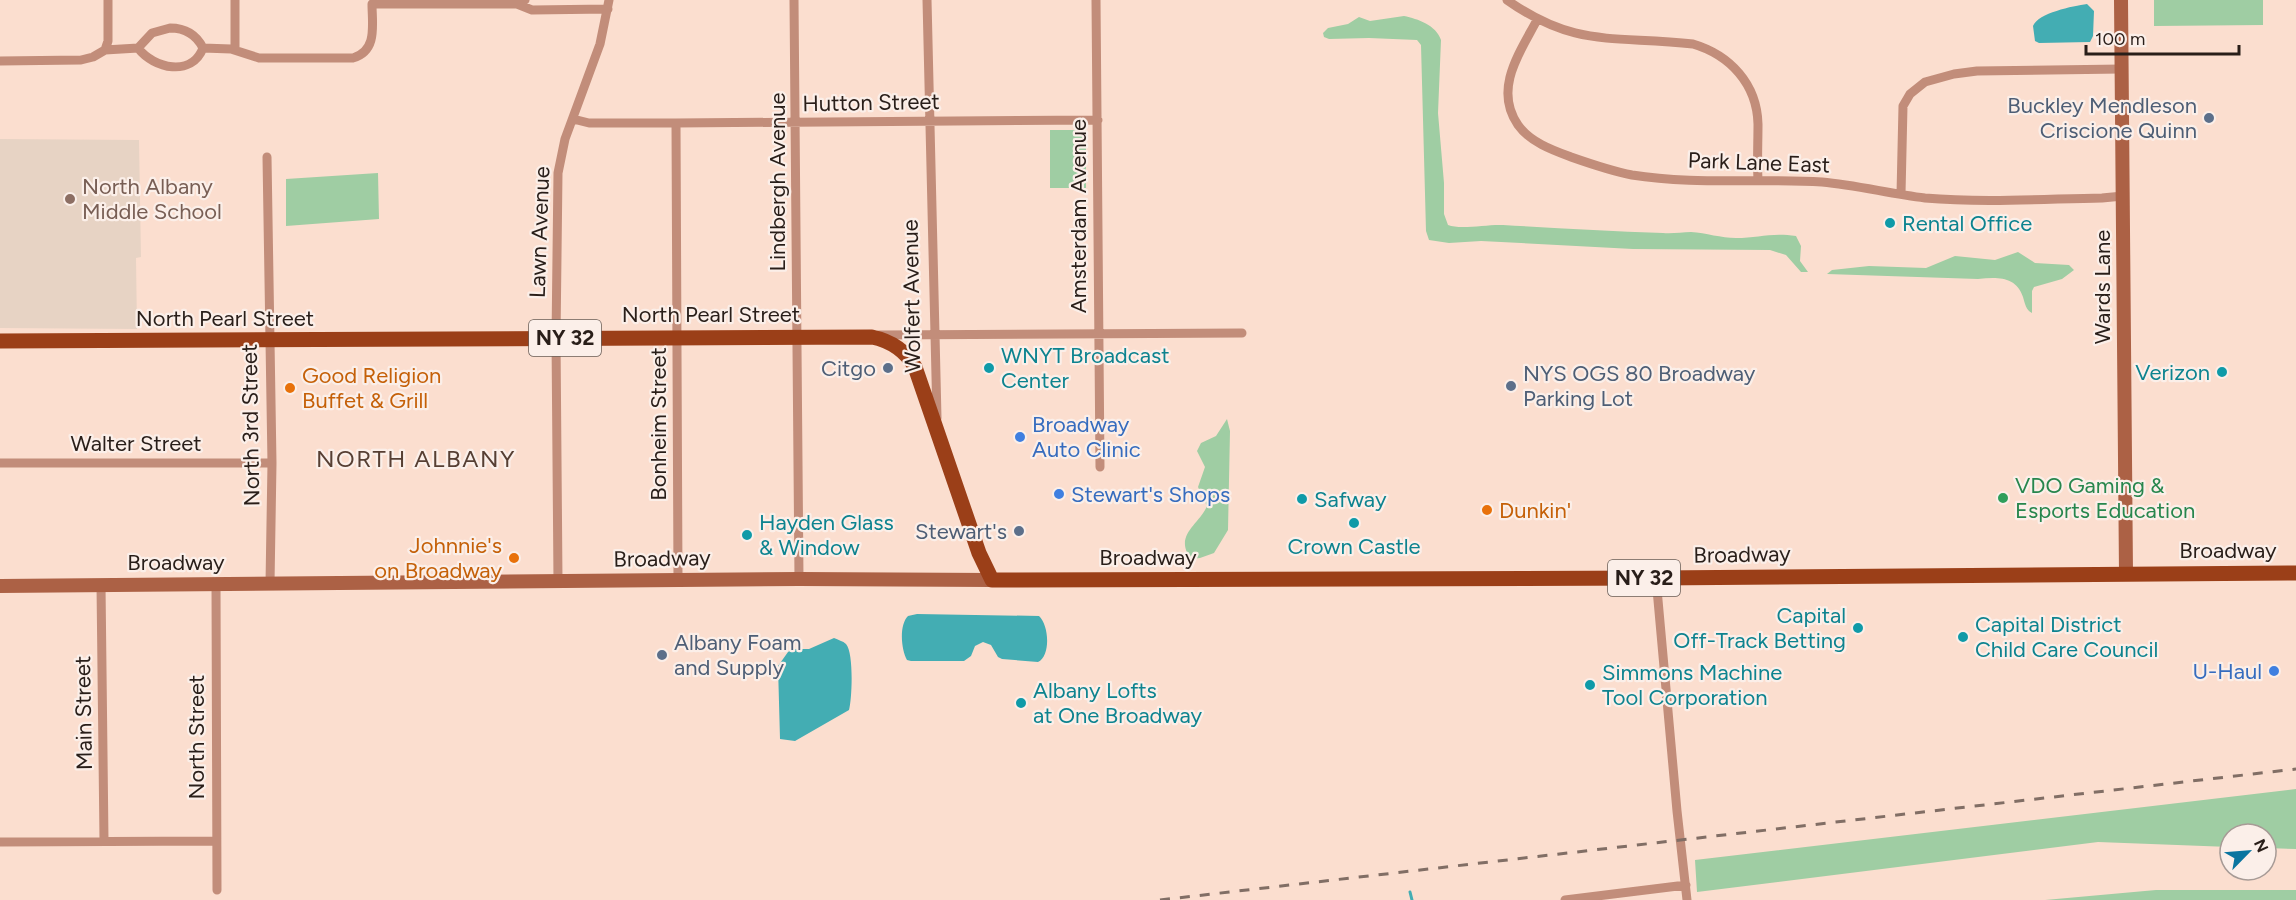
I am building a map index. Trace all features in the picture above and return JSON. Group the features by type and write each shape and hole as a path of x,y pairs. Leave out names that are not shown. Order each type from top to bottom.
{"main road":[{"name":"North Pearl Street","path":"0,341 861,336"},
{"name":"NY 32","path":"861,336 888,342 899,348 910,360 923,384 937,429"},
{"name":"Wolfert Avenue","path":"937,429 979,553 992,580"},
{"name":"Broadway","path":"992,580 2296,573"}],"street":[{"path":"105,50 108,41 108,0"},
{"path":"235,0 235,50"},
{"name":"Lindbergh Avenue","path":"794,0 800,579"},
{"name":"Wolfert Avenue","path":"927,0 937,429"},
{"name":"Amsterdam Avenue","path":"1096,0 1100,467"},
{"path":"1507,0 1537,20 1570,33 1592,38 1693,44 1726,59 1747,83 1754,101 1758,123 1758,180"},
{"name":"Wards Lane","path":"2121,0 2126,573"},
{"path":"0,61 81,60 93,57 105,50 138,48 152,33 170,28 181,29 193,35 203,48 235,50 259,58 357,57 367,50 371,43 372,2 521,2 532,10 608,5"},
{"name":"Lawn Avenue","path":"558,581 556,338 558,173 565,139 600,44 608,5"},
{"name":"Park Lane East","path":"1537,20 1512,69 1508,91 1510,107 1523,131 1537,142 1578,160 1632,175 1830,183 1953,199 2123,196"},
{"path":"138,48 155,63 173,68 192,62 203,48"},
{"path":"1901,194 1903,106 1906,98 1918,86 1932,79 1977,71 2122,69"},
{"name":"Hutton Street","path":"573,119 589,123 1098,120"},
{"name":"Bonheim Street","path":"676,123 678,580"},
{"name":"North 3rd Street","path":"267,157 272,462 270,584"},
{"name":"North Pearl Street","path":"861,336 1242,333"},
{"name":"Walter Street","path":"0,464 272,462"},
{"path":"1656,578 1677,811 1688,900"},
{"name":"Broadway","path":"0,586 800,579 992,580"},
{"name":"North Street","path":"216,584 217,890"},
{"name":"Main Street","path":"101,585 104,840"},
{"path":"0,842 216,841"},
{"path":"1565,900 1686,885"}],"shaded area":[{"name":"North Albany Middle School","path":"0,139 139,140 141,257 136,258 137,329 0,328"}],"green space":[{"path":"2154,0 2263,0 2263,25 2154,26"},
{"path":"1404,16 1431,27 1441,40 1438,113 1444,183 1444,214 1448,225 1691,232 1736,238 1796,236 1801,246 1800,261 1808,272 1801,272 1786,255 1770,250 1633,249 1481,241 1449,243 1429,240 1426,231 1421,45 1417,40 1329,39 1324,37 1323,33 1328,28 1348,24 1359,17 1370,21"},
{"path":"1050,130 1086,130 1086,188 1050,188"},
{"path":"378,173 379,219 286,226 286,179"},
{"path":"2018,252 2035,263 2069,265 2074,270 2062,279 2034,287 2032,313 2027,308 2020,290 2005,279 1827,274 1832,270 1869,266 1926,268 1955,256 1995,260"},
{"path":"1227,419 1230,431 1228,530 1214,553 1191,559 1186,551 1186,536 1207,506 1198,487 1205,467 1197,451 1201,443 1216,436"},
{"path":"2296,789 2296,849 2278,848 2278,822 2218,822 2218,847 2098,842 1697,892 1695,860"},
{"path":"2156,890 2296,890 2296,900 2045,900"}],"water":[{"path":"2087,4 2094,11 2093,36 2090,42 2039,43 2035,41 2033,26 2036,21 2057,11"},
{"path":"917,614 1039,616 1047,633 1047,647 1042,659 1038,662 1002,659 998,657 991,645 983,642 975,646 971,656 964,661 907,660 902,644 903,625 908,616"},
{"path":"834,638 842,641 849,649 851,696 849,710 795,741 780,739 778,666 793,649 809,649"}],"waterway":[{"path":"1410,892 1412,900"}],"railway":[{"path":"1160,900 2296,769"}],"place":[{"name":"Buckley Mendleson Criscione Quinn","path":"2209,118"},
{"name":"North Albany Middle School","path":"70,199"},
{"name":"Rental Office","path":"1890,223"},
{"name":"Citgo","path":"888,368"},
{"name":"WNYT Broadcast Center","path":"989,368"},
{"name":"Verizon","path":"2222,372"},
{"name":"NYS OGS 80 Broadway Parking Lot","path":"1511,386"},
{"name":"Good Religion Buffet & Grill","path":"290,388"},
{"name":"Broadway Auto Clinic","path":"1020,437"},
{"name":"Stewart's Shops","path":"1059,494"},
{"name":"VDO Gaming & Esports Education","path":"2003,498"},
{"name":"Safway","path":"1302,499"},
{"name":"Dunkin'","path":"1487,510"},
{"name":"Crown Castle","path":"1354,523"},
{"name":"Stewart's","path":"1019,531"},
{"name":"Hayden Glass & Window","path":"747,535"},
{"name":"Johnnie's on Broadway","path":"514,558"},
{"name":"Capital Off-Track Betting","path":"1858,628"},
{"name":"Capital District Child Care Council","path":"1963,637"},
{"name":"Albany Foam and Supply","path":"662,655"},
{"name":"U-Haul","path":"2274,671"},
{"name":"Simmons Machine Tool Corporation","path":"1590,685"},
{"name":"Albany Lofts at One Broadway","path":"1021,703"}],"district":[{"name":"NORTH ALBANY","path":"416,459"}]}
